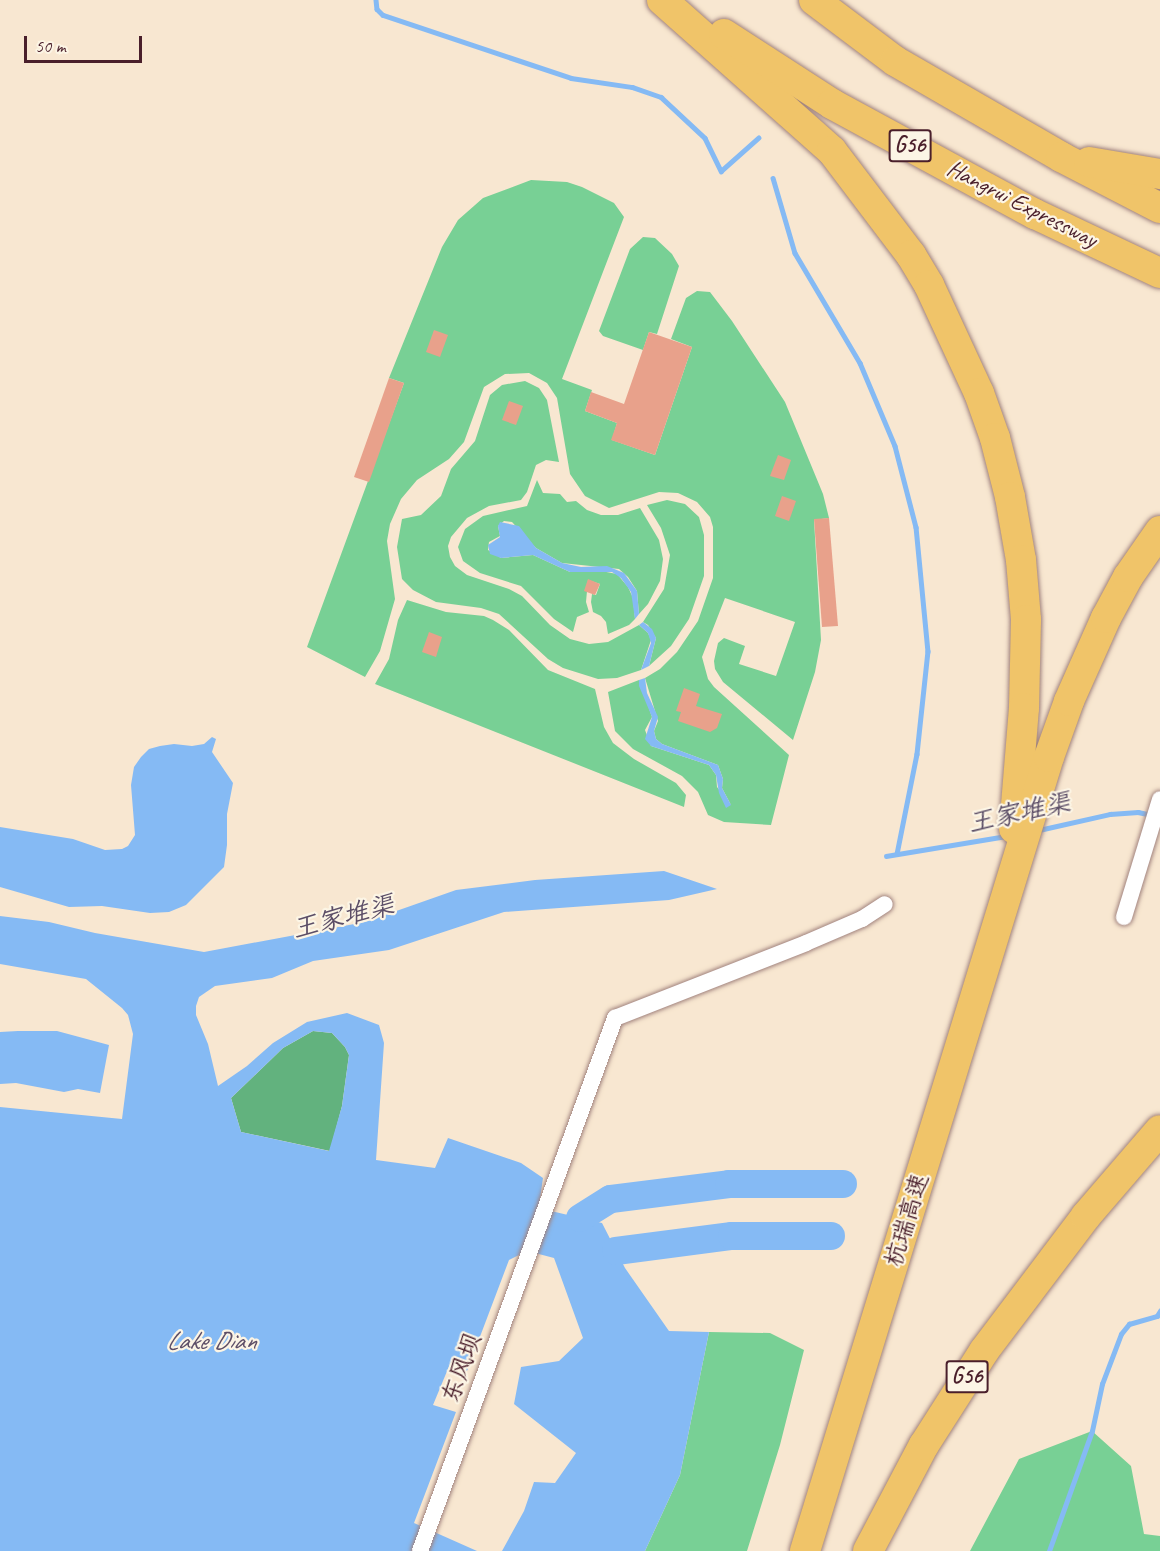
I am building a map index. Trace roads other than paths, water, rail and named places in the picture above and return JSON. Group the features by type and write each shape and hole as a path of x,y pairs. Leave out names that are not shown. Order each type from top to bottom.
{"highway":[{"path":"662,0 832,151 911,255 929,285 979,393 995,438 1010,497 1021,560 1026,620 1024,708 1009,888"},
{"name":"Hangrui Expressway","path":"671,0 832,104 1035,214 1160,273"},
{"path":"814,0 895,61 1061,157 1160,208"},
{"path":"1061,157 1160,174"},
{"path":"1009,888 1049,757 1077,683 1128,577 1160,531"},
{"name":"杭瑞高速","path":"806,1551 1009,888"},
{"name":"G56","path":"868,1551 924,1445 984,1351 1086,1216 1160,1130"}],"street":[{"path":"1124,917 1160,800"},
{"name":"东风坝","path":"420,1551 615,1018 806,943 862,919 885,904"}],"water":[{"path":"500,522 519,526 536,548 562,563 581,567 607,566 624,573 637,591 639,614 635,619 631,592 621,578 612,572 570,572 533,555 501,558 490,554 488,545 500,537 498,526"},
{"path":"643,622 652,629 656,638 649,666 641,670 651,643 648,633 639,625"},
{"path":"645,678 647,693 658,717 654,731 656,739 662,744 718,765 723,779 722,788 731,805 726,808 719,793 716,775 709,765 651,746 645,739 652,717 639,686 639,680"},
{"path":"212,737 216,739 212,752 233,783 227,814 224,867 186,905 169,912 150,913 102,906 69,907 0,887 0,827 73,839 105,850 122,849 128,846 135,835 131,785 134,767 141,757 149,749 174,744 192,746 204,744"},
{"name":"Lake Dian","path":"664,871 717,889 669,900 504,912 389,950 313,961 272,978 215,986 199,997 196,1015 208,1044 218,1086 247,1066 273,1043 307,1022 347,1013 379,1025 384,1043 376,1160 435,1168 448,1138 521,1163 543,1178 540,1199 551,1211 602,1223 625,1268 669,1331 709,1332 680,1475 645,1551 502,1551 524,1511 534,1482 555,1483 576,1453 514,1404 521,1367 559,1361 583,1338 554,1258 535,1253 523,1253 509,1260 467,1371 450,1364 433,1405 456,1412 414,1523 477,1551 0,1551 0,1107 122,1119 133,1034 128,1015 86,979 0,964 0,916 49,922 95,933 204,952 365,922 456,890 535,880","holes":["313,1031 332,1033 349,1055 342,1106 329,1151 241,1132 231,1098 283,1048"]},
{"path":"57,1031 109,1045 100,1093 78,1089 64,1092 16,1083 0,1084 0,1032"}],"waterway":[{"path":"376,0 377,9 383,15 571,78 632,87 661,97 705,138 721,171 758,138"},
{"path":"773,178 795,253 860,363 895,446 916,527 928,651 917,754 897,854"},
{"name":"王家堆渠","path":"1039,830 1110,814 1138,812 1152,815"},
{"name":"王家堆渠","path":"886,856 1007,836"},
{"path":"580,1218 611,1199 729,1184 843,1184"},
{"path":"616,1251 732,1236 831,1236"},
{"path":"1049,1551 1092,1431 1102,1384 1121,1334 1129,1324 1157,1316 1160,1311"}]}
